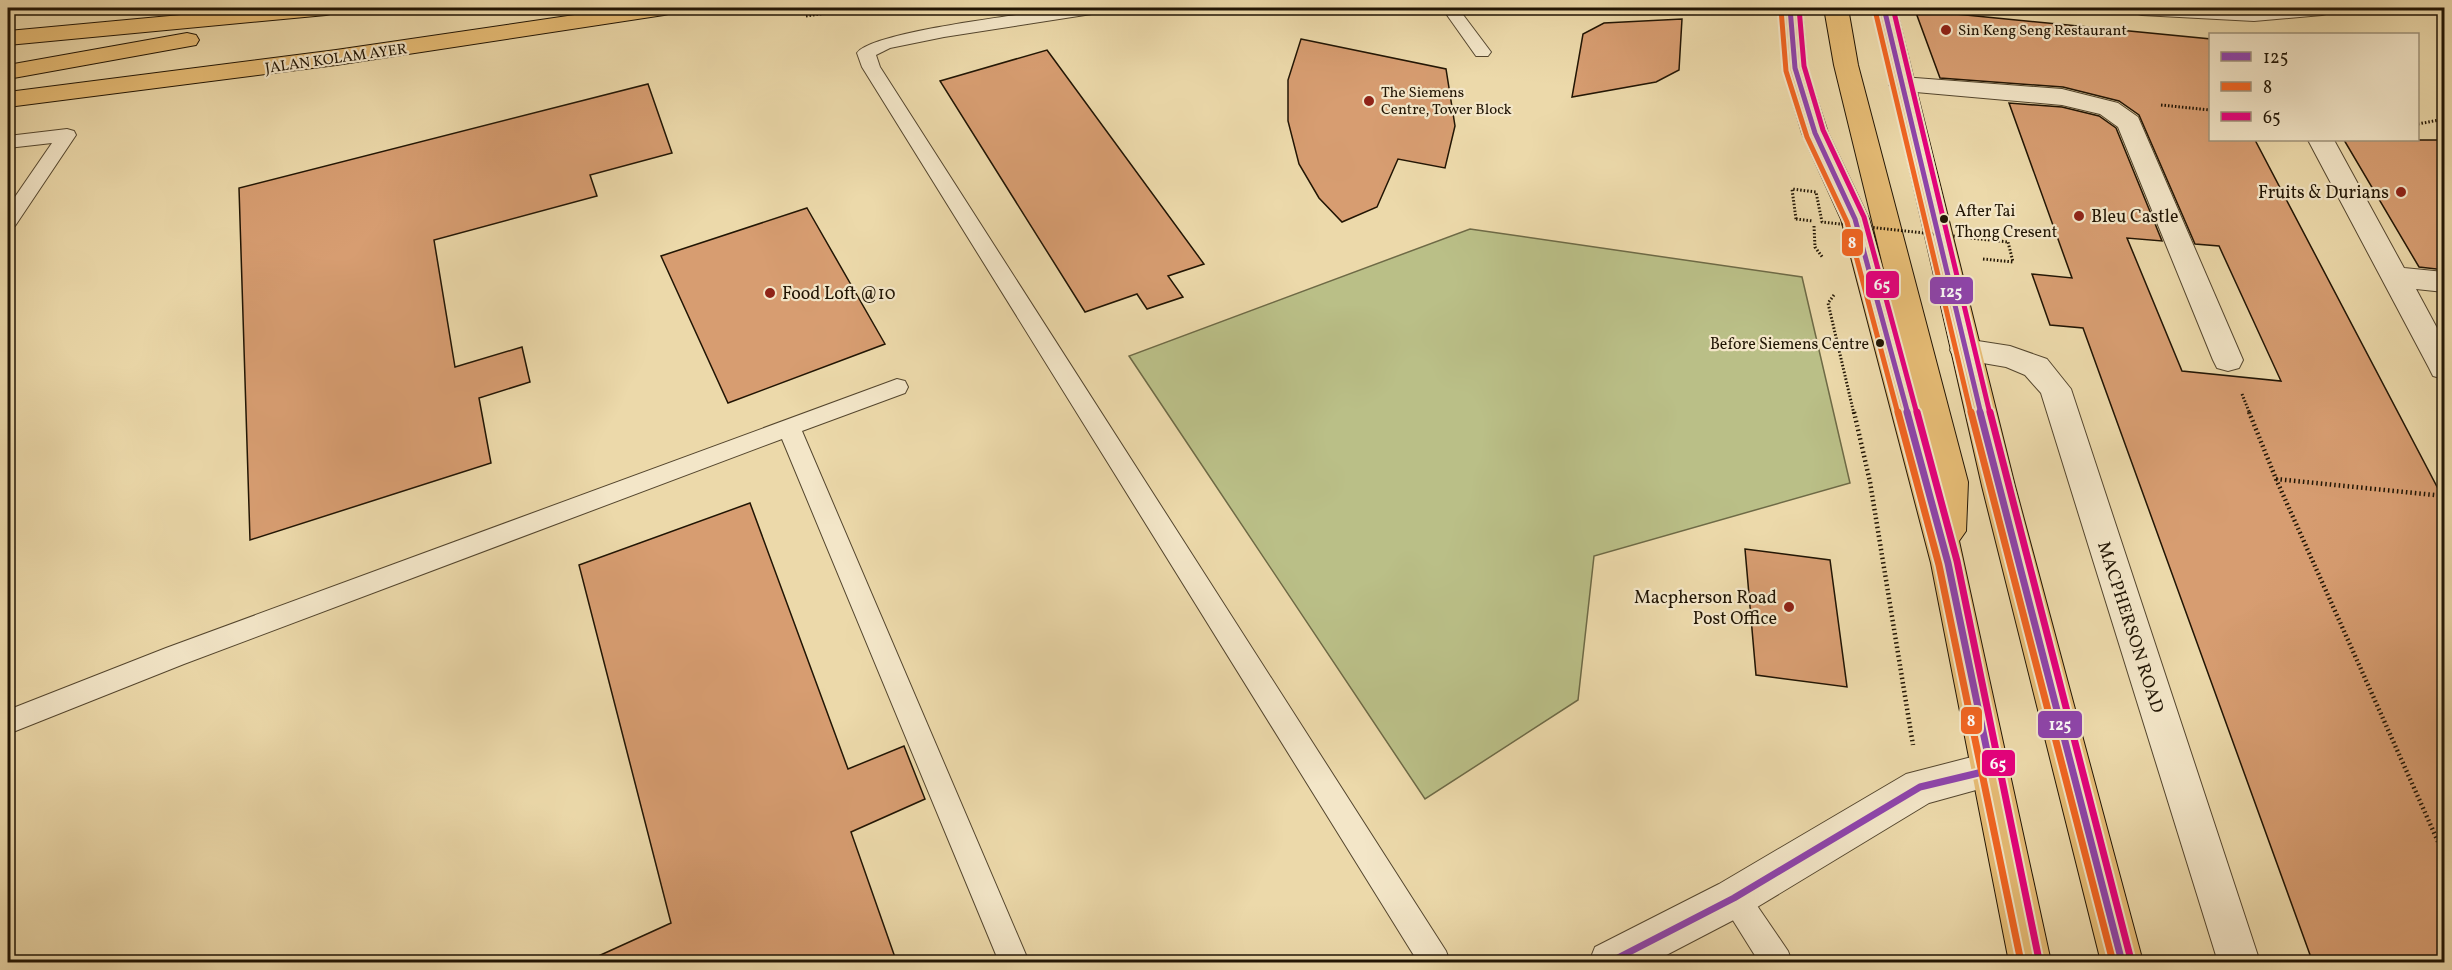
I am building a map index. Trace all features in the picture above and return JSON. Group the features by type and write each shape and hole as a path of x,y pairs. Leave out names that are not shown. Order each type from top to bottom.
{"main road":[{"path":"8,38 326,8"},
{"name":"JALAN KOLAM AYER","path":"8,100 226,74 664,8"},
{"path":"1790,8 1795,68 1815,133 1855,219 1948,563 2030,963"},
{"path":"1836,8 1846,65 1952,482 1948,563"},
{"path":"1884,8 1965,350 2091,850 2122,963"},
{"path":"8,72 181,41 263,15"}],"street":[{"path":"2142,8 2256,25 2296,12 2322,8"},
{"path":"1902,85 2062,97 2109,108 2129,123 2228,360"},
{"path":"2322,141 2445,368"},
{"path":"2397,277 2445,282"},
{"name":"MACPHERSON ROAD","path":"1965,350 2010,357 2036,367 2055,389 2239,963"},
{"path":"1610,963 1734,898 1920,787 1991,770"}],"lane":[{"path":"1098,8 934,34 885,44 866,54 878,77 1434,963"},
{"path":"1450,8 1482,52"},
{"path":"8,142 67,135 8,221"},
{"path":"11,721 186,652 897,387"},
{"path":"789,427 1014,963"},
{"path":"1734,898 1777,963"}],"path":[{"path":"806,16 863,8"},
{"path":"2419,124 2445,119"},
{"path":"1799,181 1807,201"},
{"path":"1814,221 1796,219 1792,189 1816,192 1822,222 2008,242 2013,262 1982,259"},
{"path":"1810,211 1814,221 1815,247 1826,262"},
{"path":"1840,288 1828,303 1870,482 1920,787"},
{"path":"2228,360 2276,479 2445,855"},
{"path":"2276,479 2445,496"},
{"path":"8,612 11,721"}],"green space":[{"path":"1470,229 1802,277 1850,483 1594,556 1578,700 1425,799 1129,356"}],"building":[{"path":"1915,10 2209,39 2209,141 2256,141 2445,502 2445,963 2313,963 2083,328 2050,325 2032,274 2072,278 2009,103 2062,107 2099,116 2116,128 2162,241 2127,238 2182,371 2281,381 2219,246 2195,244 2139,115 2119,101 2063,87 1940,78"},
{"path":"1682,19 1679,70 1656,82 1572,97 1583,34 1604,23"},
{"name":"The Siemens Centre, Tower Block","path":"1301,39 1446,69 1455,126 1445,168 1398,159 1377,207 1342,222 1319,198 1299,164 1288,121 1288,80"},
{"path":"1047,50 1204,264 1168,276 1183,297 1147,309 1137,294 1085,312 940,81"},
{"path":"648,84 672,153 590,175 597,196 434,240 455,367 522,347 530,382 479,398 491,463 250,540 239,188"},
{"path":"2445,140 2445,270 2419,267 2345,141"},
{"path":"807,208 885,344 728,403 661,256"},
{"path":"750,503 848,769 904,746 925,799 851,832 897,963 583,963 671,923 579,565"},
{"path":"1745,549 1830,560 1847,687 1756,675"}],"transit line":[{"name":"125","path":"1610,962 1734,898 1920,787 1991,770 1948,563 1855,219 1815,133 1795,68 1790,8"},
{"name":"65","path":"1799,8 1804,66 1823,130 1864,217 1957,561 2039,960"},
{"name":"125","path":"1884,8 1998,486 2122,962"},
{"name":"65","path":"1893,8 2007,484 2131,960"},
{"name":"8","path":"1781,9 1786,71 1807,137 1847,222 1939,565 2021,962"},
{"name":"8","path":"1875,10 1989,488 2113,962"}],"place":[{"name":"Sin Keng Seng Restaurant","path":"1946,30"},
{"name":"The Siemens Centre, Tower Block","path":"1369,101"},
{"name":"Fruits & Durians","path":"2401,192"},
{"name":"Bleu Castle","path":"2079,216"},
{"name":"After Tai Thong Cresent","path":"1944,219"},
{"name":"Food Loft @10","path":"770,293"},
{"name":"Before Siemens Centre","path":"1880,343"},
{"name":"Macpherson Road Post Office","path":"1789,607"}]}
